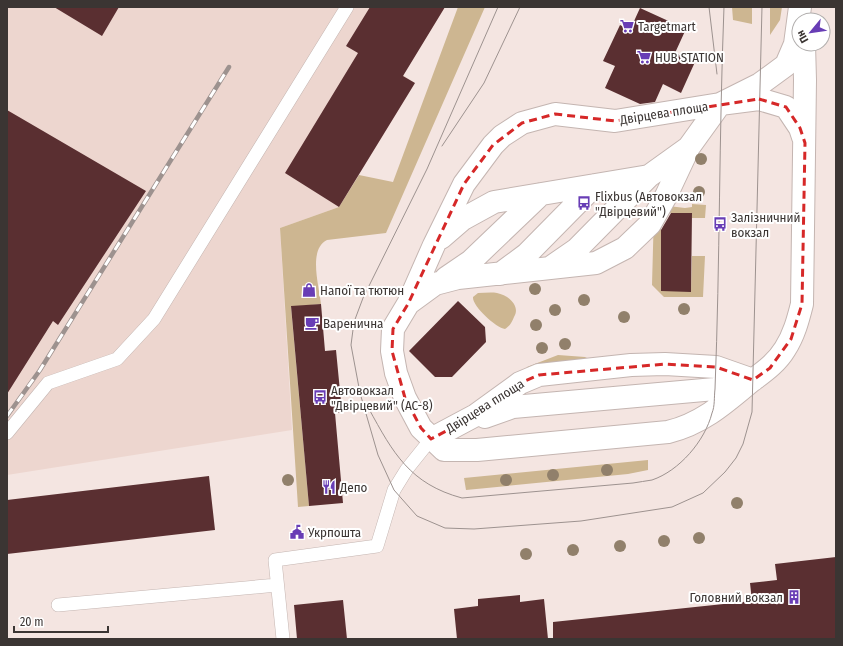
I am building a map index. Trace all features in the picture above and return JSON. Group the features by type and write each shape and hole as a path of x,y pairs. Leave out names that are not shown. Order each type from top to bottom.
{"street":[{"name":"Двірцева площа","path":"408,304 436,284 458,278 596,263 626,248 650,224 666,196 689,147 720,104 760,84 786,65 795,44 801,7"},
{"name":"Двірцева площа","path":"804,52 805,143 802,304 799,318 791,339 784,351 770,368 712,414 684,428 668,432 477,450 444,450 421,428 411,413 396,373 392,351 393,329 408,304 434,245 464,184 478,164 502,136 522,124 555,114 615,121 759,99 786,107 800,128 805,143"},
{"name":"Двірцева площа","path":"547,269 576,249 650,176 689,147"},
{"name":"Двірцева площа","path":"434,245 450,229 478,209 494,202 650,176"},
{"path":"500,274 527,254 595,185"},
{"path":"436,284 471,261 541,194"},
{"name":"Двірцева площа","path":"431,439 476,415 520,383 539,375 631,364 665,364 716,368 753,380"},
{"name":"Двірцева площа","path":"431,439 471,425 493,413 513,407 715,389 753,380"}],"lane":[{"path":"7,433 48,383 117,359 154,319 347,7"},
{"path":"283,639 275,560 377,546 394,490 407,469 431,439"},
{"path":"58,605 277,585"}],"highlighted area":[{"path":"759,99 786,107 800,128 805,143 802,304 791,339 770,368 753,380 716,367 665,364 539,375 520,383 476,415 431,439 421,428 405,398 392,351 393,329 408,304 464,184 493,145 522,123 555,114 615,121"}],"shaded area":[{"path":"7,7 445,7 403,75 415,83 339,207 280,228 292,430 7,475"},
{"path":"458,7 485,7 386,233 327,240 321,245 316,259 321,304 291,307 309,506 298,507 280,228 339,207 359,175 393,182"},
{"path":"732,7 752,7 752,24 733,20"},
{"path":"770,7 782,7 780,20 770,35"},
{"path":"692,204 706,205 705,218 692,218 692,213 661,213 661,291 691,291 692,256 705,256 703,297 664,297 652,285 654,212 660,205 685,208 692,207"},
{"path":"478,293 501,294 515,305 516,313 508,327 505,329 501,328 480,311 476,306 473,297"},
{"path":"558,355 585,357 589,359 526,370 527,367"},
{"path":"648,460 648,470 628,474 466,490 464,478"}],"building":[{"path":"54,7 119,7 102,36"},
{"path":"370,7 445,7 403,76 415,83 339,207 285,173 358,53 346,46"},
{"name":"HUB STATION","path":"640,8 686,29 675,53 695,62 681,93 663,84 655,102 640,104 605,88 615,66 603,61 620,25 630,30"},
{"path":"7,110 146,191 58,325 53,321 7,394"},
{"path":"671,213 692,213 691,292 661,291 661,230"},
{"path":"458,301 485,327 486,342 452,377 435,377 409,351"},
{"name":"Автовокзал \"Двірцевий\" (АС-8)","path":"321,304 325,351 336,350 342,412 335,413 343,503 309,506 291,306"},
{"path":"209,476 215,530 7,554 7,500"},
{"name":"Головний вокзал","path":"836,557 836,639 553,639 553,622 752,601 750,583 777,580 775,564"},
{"path":"520,595 520,602 544,599 548,639 457,639 454,609 478,606 478,599"},
{"path":"343,600 347,639 297,639 294,605"}],"tram line":[{"path":"498,7 427,169 363,298 354,322 351,345 360,393 378,455 394,490 417,516 445,528 474,529 581,521 672,507 703,493 725,472 736,458 743,444 752,412 762,7"},
{"path":"442,146 484,83 520,7"},
{"path":"709,7 717,74"},
{"path":"369,409 386,440 405,465 429,484 444,492 462,498 652,480 672,470 690,454 709,424 714,401 717,341 724,7"}],"railway":[{"path":"7,416 40,370 229,67"}],"place":[{"name":"Targetmart","path":"627,26"},
{"name":"HUB STATION","path":"644,57"},
{"name":"Flixbus (Автовокзал \"Двірцевий\")","path":"584,203"},
{"name":"Залізничний вокзал","path":"720,224"},
{"name":"Напої та тютюн","path":"309,290"},
{"name":"Варенична","path":"312,323"},
{"name":"Автовокзал \"Двірцевий\" (АС-8)","path":"320,397"},
{"name":"Депо","path":"329,487"},
{"name":"Укрпошта","path":"297,532"},
{"name":"Головний вокзал","path":"794,597"}]}
